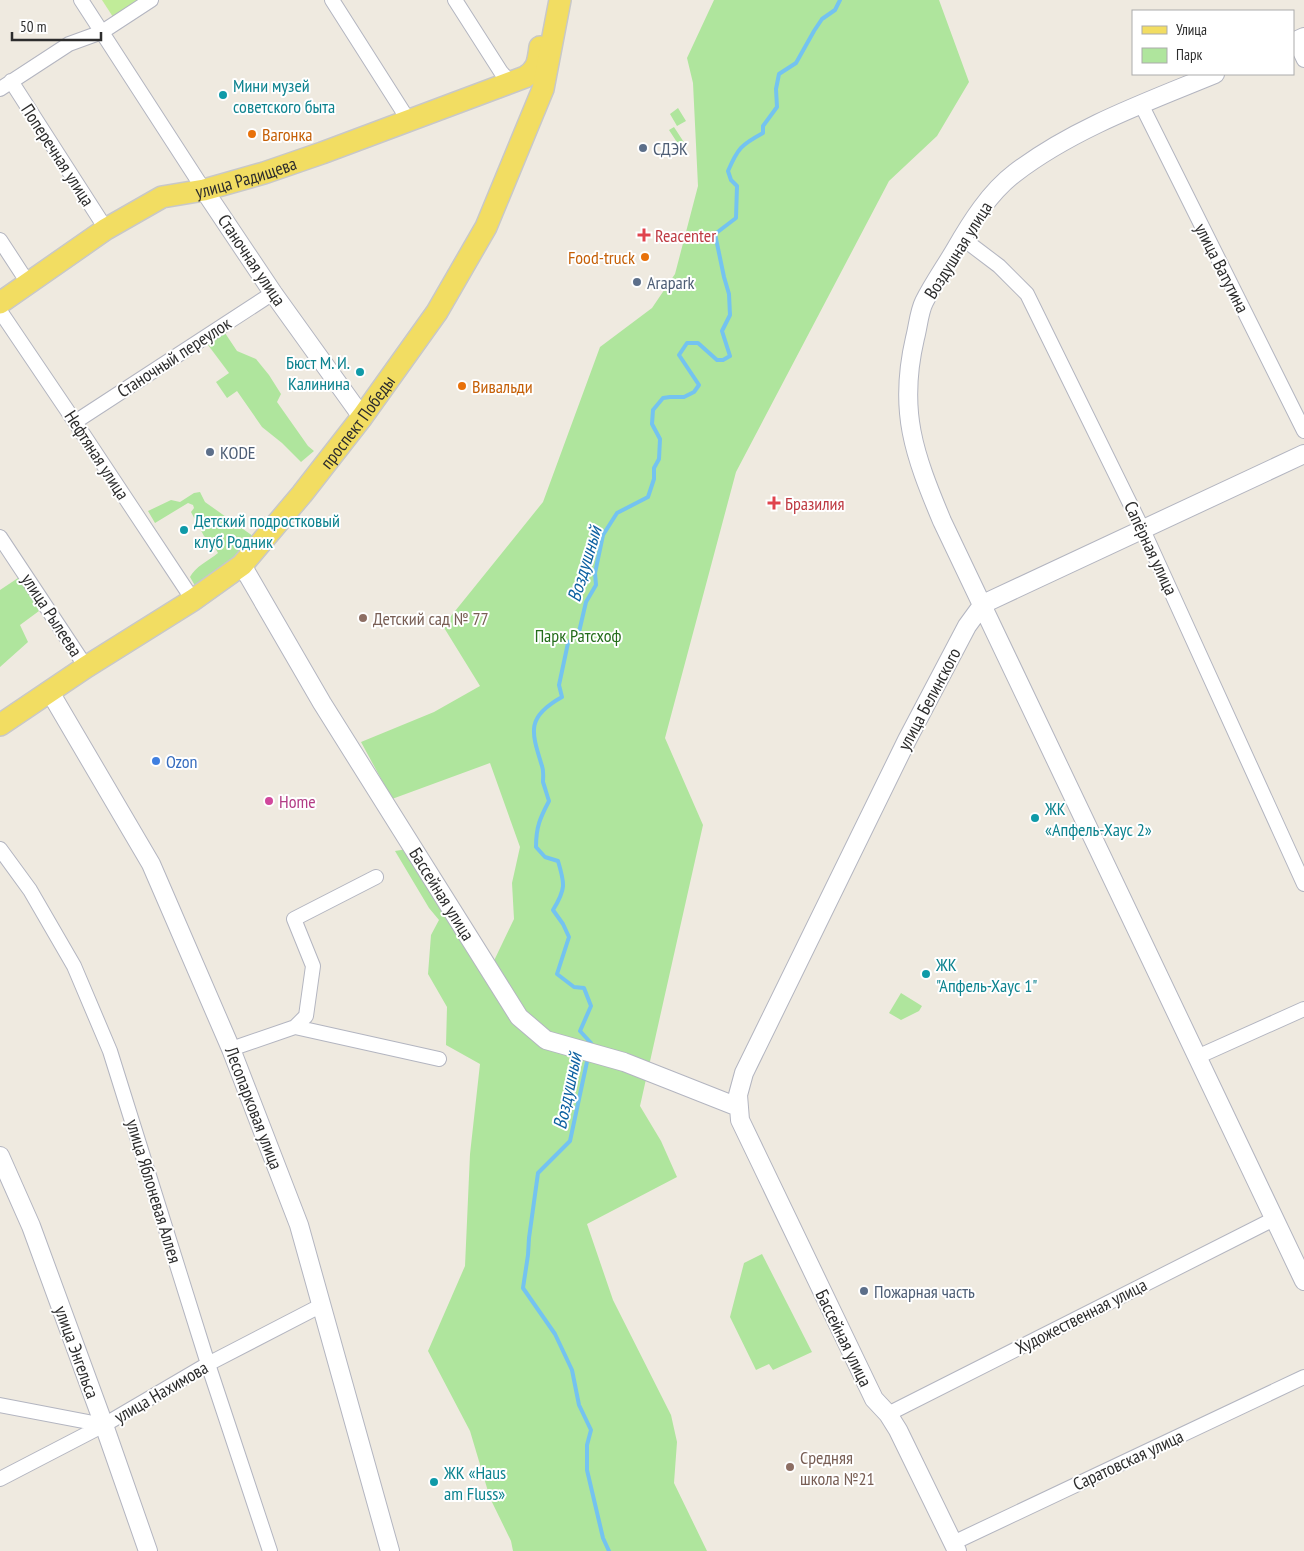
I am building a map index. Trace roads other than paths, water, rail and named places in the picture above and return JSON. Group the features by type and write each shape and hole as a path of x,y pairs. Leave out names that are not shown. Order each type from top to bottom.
{"main road":[{"name":"улица Радищева","path":"0,303 106,229 162,197 204,190 314,157 532,72 537,66 547,0"},
{"name":"проспект Победы","path":"0,725 86,667 193,600 242,565 302,494 362,417 437,312 486,227 543,89 560,0"},
{"path":"510,82 521,88 528,97 534,111"}],"street":[{"name":"Станочная улица","path":"81,0 273,293 362,417"},
{"path":"5,85 69,44 102,32 152,0"},
{"path":"332,0 409,121"},
{"path":"455,0 501,72 510,82"},
{"path":"1297,40 1304,60"},
{"name":"Воздушная улица","path":"1212,75 1140,104 1056,145 1014,174 979,210 924,303 909,364 907,401 912,438 924,478 942,521 1304,1281"},
{"name":"Поперечная улица","path":"5,85 106,229"},
{"name":"улица Ватутина","path":"1140,104 1304,431"},
{"name":"Сапёрная улица","path":"962,238 1000,266 1026,294 1143,530 1304,884"},
{"path":"0,240 28,284"},
{"name":"Станочный переулок","path":"75,422 273,293"},
{"name":"Нефтяная улица","path":"0,311 193,600"},
{"name":"улица Белинского","path":"739,1114 738,1096 744,1073 754,1051 907,740 967,626 983,604 1304,454"},
{"name":"улица Рылеева","path":"0,537 86,667"},
{"name":"Бассейная улица","path":"242,565 322,703 519,1018 546,1040 624,1062 739,1114 874,1399 888,1414 898,1430 955,1547"},
{"name":"Лесопарковая улица","path":"50,692 151,864 231,1049 299,1225 390,1551"},
{"name":"улица Яблоневая Аллея","path":"0,849 30,890 74,966 110,1051 208,1364 270,1551"},
{"path":"231,1049 295,1027 306,1016 313,966 294,919 376,877"},
{"path":"1196,1057 1304,1009"},
{"path":"295,1027 439,1059"},
{"name":"улица Энгельса","path":"0,1156 31,1226 148,1551"},
{"name":"Художественная улица","path":"888,1414 1274,1219"},
{"name":"улица Нахимова","path":"0,1479 104,1425 208,1364 322,1305"},
{"name":"Саратовская улица","path":"955,1547 1304,1377"},
{"path":"0,1406 104,1425"}],"waterway":[{"name":"Воздушный","path":"590,1048 591,1043 580,1031 591,1006 584,988 574,987 557,974 569,937 553,910 563,886 558,861 545,857 536,847 539,823 549,801 543,782 543,768 535,743 534,726 542,711 562,697 559,685 568,643 579,632 586,602 596,585 595,573 603,535 617,513 648,497 654,479 654,468 659,459 660,439 652,424 653,410 663,398 684,397 694,392 699,385 679,355 687,343 698,343 717,360 723,360 730,356 722,331 730,315 729,294 715,234 736,218 737,186 731,180 728,171 741,148 763,133 763,126 777,107 776,89 779,74 796,63 822,19 835,10 840,0"},
{"name":"Воздушный","path":"588,1057 570,1141 538,1173 523,1288 555,1334 572,1370 579,1405 591,1430 587,1445 587,1470 603,1538 609,1551"}],"place":[{"name":"Мини музей советского быта","path":"223,95"},
{"name":"Вагонка","path":"252,134"},
{"name":"СДЭК","path":"643,148"},
{"name":"Reacenter","path":"644,235"},
{"name":"Food-truck","path":"645,257"},
{"name":"Arapark","path":"637,282"},
{"name":"Бюст М. И. Калинина","path":"360,372"},
{"name":"Вивальди","path":"462,386"},
{"name":"KODE","path":"210,452"},
{"name":"Бразилия","path":"774,503"},
{"name":"Детский подростковый клуб Родник","path":"184,530"},
{"name":"Детский сад № 77","path":"363,618"},
{"name":"Ozon","path":"156,761"},
{"name":"Home","path":"269,801"},
{"name":"ЖК «Апфель-Хаус 2»","path":"1035,818"},
{"name":"ЖК \"Апфель-Хаус 1\"","path":"926,974"},
{"name":"Пожарная часть","path":"864,1291"},
{"name":"Средняя школа №21","path":"790,1467"},
{"name":"ЖК «Haus am Fluss»","path":"434,1482"}],"park label":[{"name":"Парк Ратсхоф","path":"578,635"}]}
